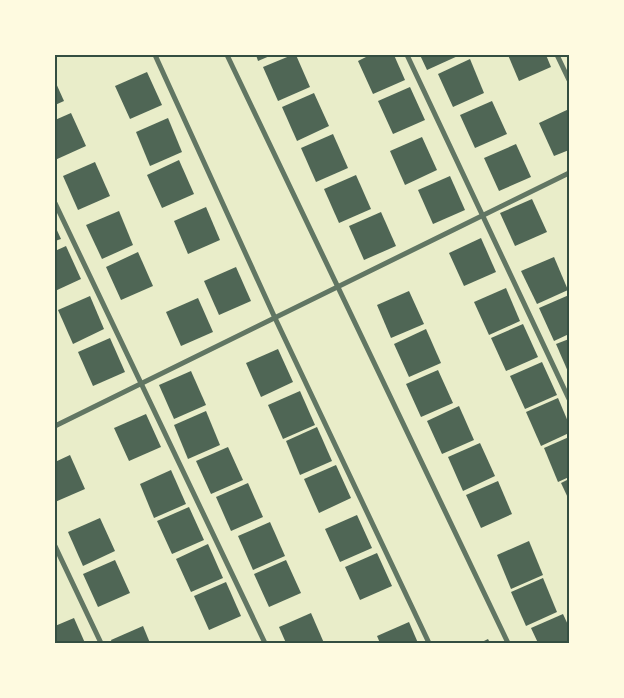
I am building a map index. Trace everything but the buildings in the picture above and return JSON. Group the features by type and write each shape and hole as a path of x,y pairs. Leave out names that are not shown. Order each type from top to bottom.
{"street":[{"path":"155,55 275,318 429,643"},
{"path":"227,55 508,643"},
{"path":"407,55 569,399"},
{"path":"557,55 569,80"},
{"path":"55,426 569,174"},
{"path":"55,203 265,643"},
{"path":"55,546 101,643"}]}
